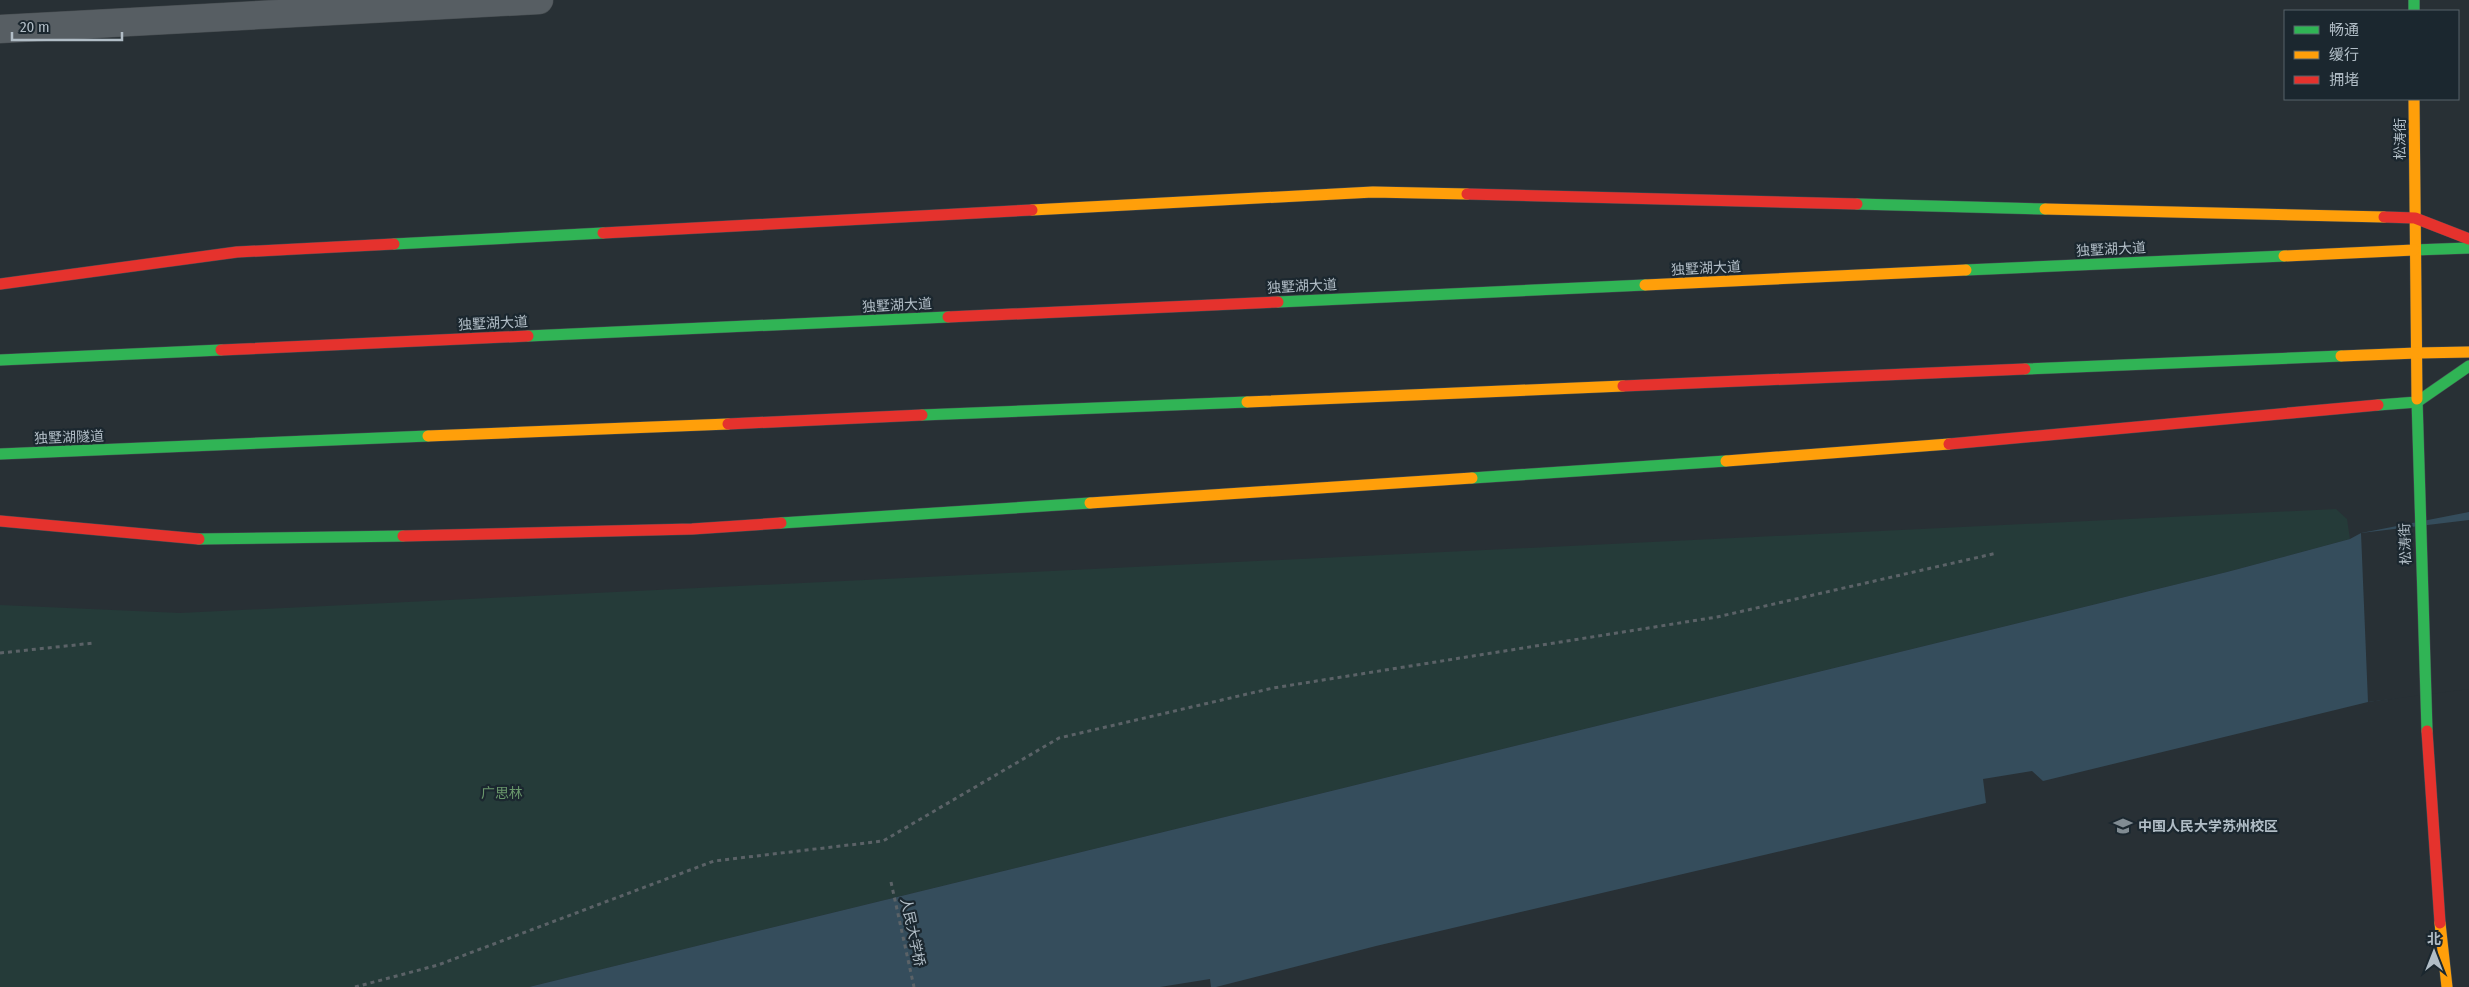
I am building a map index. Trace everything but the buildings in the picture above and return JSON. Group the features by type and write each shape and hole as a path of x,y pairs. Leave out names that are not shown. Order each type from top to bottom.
{"main road":[{"name":"松涛街","path":"2414,100 2416,402 2426,738 2435,882 2447,987"},
{"path":"0,284 237,252 1373,192 2415,218 2469,239"},
{"name":"独墅湖大道","path":"0,360 2469,248"},
{"path":"2416,353 2469,352"},
{"name":"独墅湖隧道","path":"0,454 139,450 2416,353"},
{"path":"0,521 210,540 692,529 1824,455 2416,402 2469,366"}],"street":[{"path":"0,29 539,0"}],"path":[{"path":"355,987 438,965 714,861 883,840 1059,738 1273,688 1717,617 1997,553"},
{"path":"0,653 94,643"},
{"name":"人民大学桥","path":"891,882 914,987"}],"green space":[{"name":"广思林","path":"2336,509 2347,519 2350,539 2227,572 529,987 0,987 0,605 180,613"}],"water":[{"path":"2469,512 2469,687 2368,702 2043,781 2032,771 1983,779 1986,803 1376,946 1216,987 1211,987 1210,979 1160,987 529,987 2227,572 2350,539 2361,533"}],"pier":[{"path":"2469,520 2469,689 2368,702 2361,533"}],"traffic: fast":[{"path":"2414,0 2414,10"},
{"path":"1857,204 2045,209"},
{"path":"394,244 603,233"},
{"path":"2414,250 2469,248"},
{"path":"1966,270 2284,256"},
{"path":"1278,302 1645,285"},
{"path":"528,336 948,317"},
{"path":"0,360 221,350"},
{"path":"2025,369 2341,356"},
{"path":"2378,405 2417,402 2469,366"},
{"path":"2417,399 2427,731"},
{"path":"922,415 1247,402"},
{"path":"0,454 428,436"},
{"path":"1472,478 1726,461"},
{"path":"781,523 1090,503"},
{"path":"199,539 403,536"}],"traffic: slow":[{"path":"2414,100 2417,399"},
{"path":"1032,210 1373,192 1467,194"},
{"path":"2045,209 2384,217"},
{"path":"2284,256 2414,250"},
{"path":"1645,285 1966,270"},
{"path":"2417,353 2469,352"},
{"path":"2341,356 2417,353"},
{"path":"1247,402 1623,386"},
{"path":"428,436 728,424"},
{"path":"1726,461 1949,444"},
{"path":"1090,503 1472,478"},
{"path":"2440,923 2447,987"}],"traffic: jam":[{"path":"1467,194 1857,204"},
{"path":"603,233 1032,210"},
{"path":"2384,217 2415,218 2469,239"},
{"path":"0,284 237,252 394,244"},
{"path":"948,317 1278,302"},
{"path":"221,350 528,336"},
{"path":"1623,386 2025,369"},
{"path":"1949,444 2378,405"},
{"path":"728,424 922,415"},
{"path":"0,521 199,539"},
{"path":"403,536 692,529 781,523"},
{"path":"2427,731 2440,923"}],"place":[{"name":"中国人民大学苏州校区","path":"2123,826"}]}
